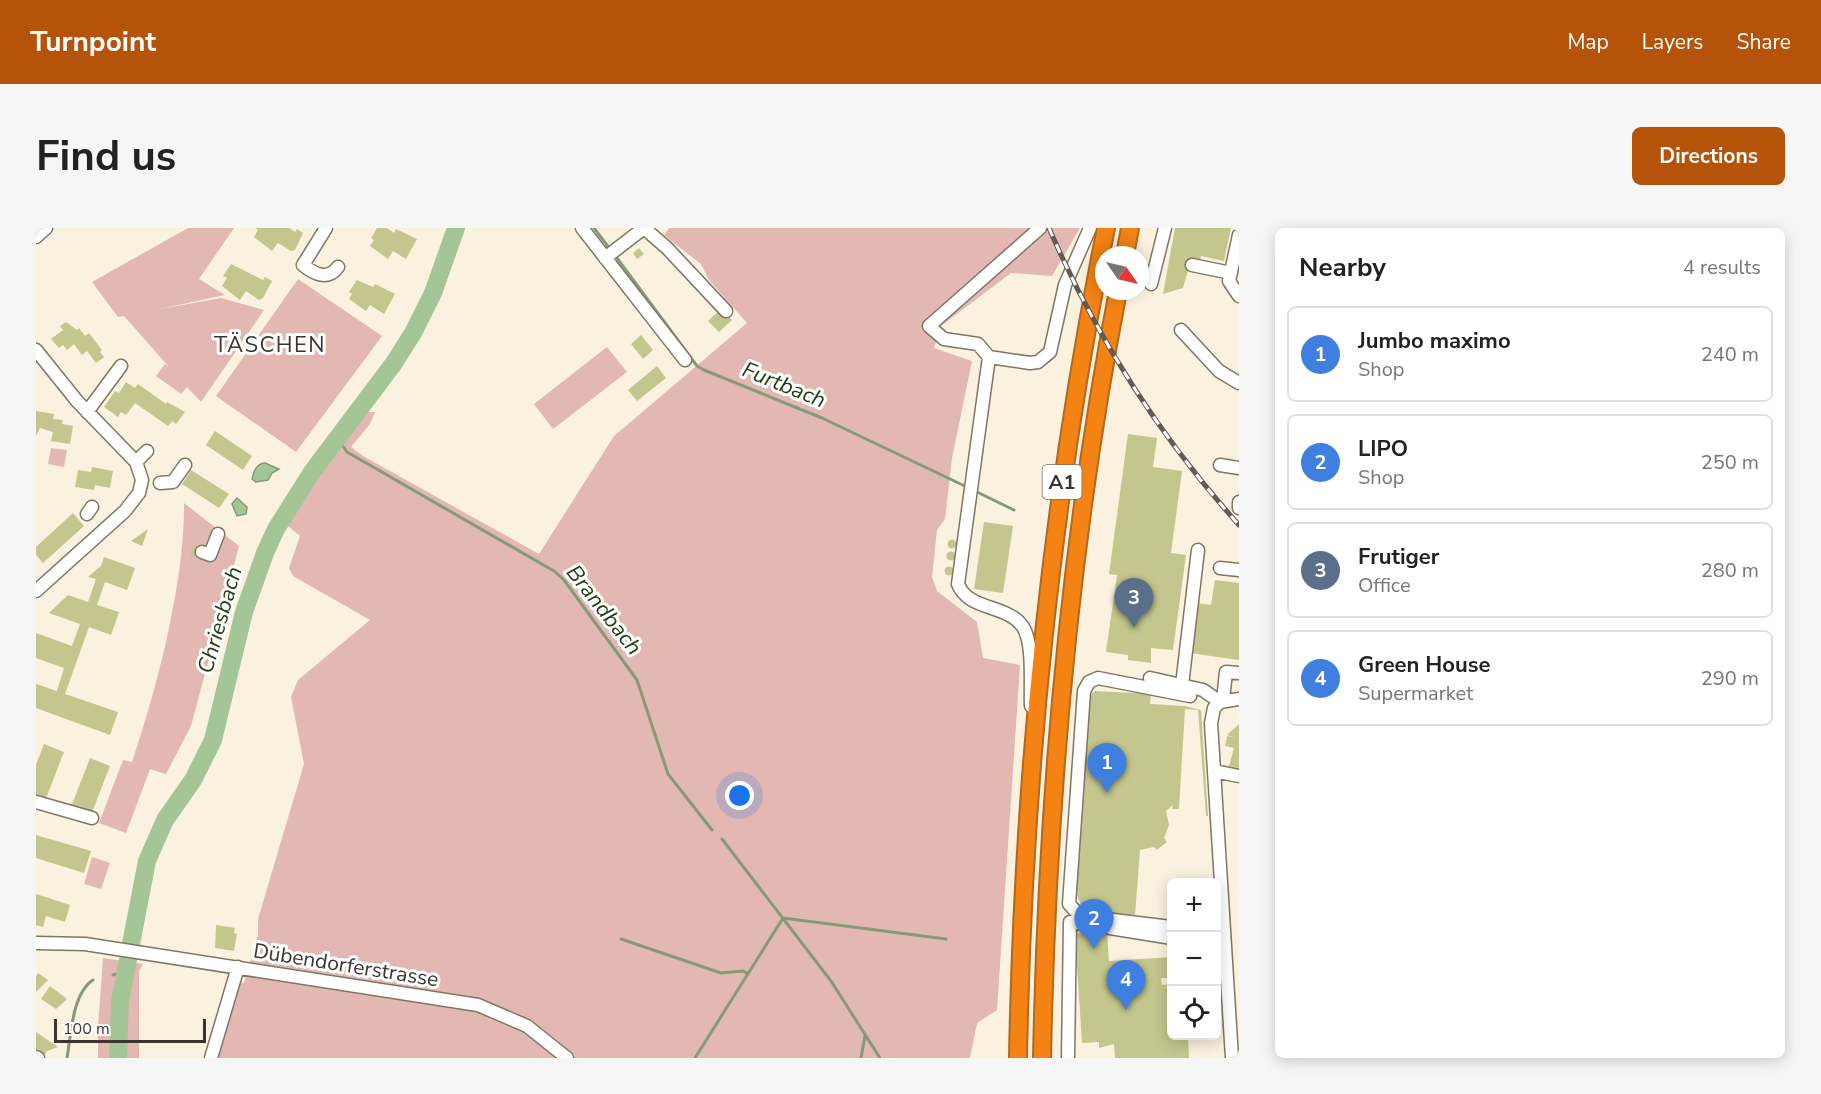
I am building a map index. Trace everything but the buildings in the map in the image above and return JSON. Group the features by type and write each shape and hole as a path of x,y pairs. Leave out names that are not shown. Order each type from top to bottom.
{"highway":[{"name":"A1","path":"1018,1058 1023,902 1034,738 1064,469 1106,228"},
{"path":"1127,246 1130,228"},
{"name":"A1","path":"1042,1058 1047,891 1059,714 1092,440 1116,300"}],"street":[{"path":"326,228 303,265 314,274 321,275 329,274 338,267"},
{"path":"582,228 610,254 685,360"},
{"path":"610,254 632,245 644,228 726,311"},
{"path":"1040,228 929,326 945,339 978,344 989,357 1030,363 1045,357 1052,345 1065,285 1090,228"},
{"path":"1151,284 1165,228"},
{"path":"1239,234 1229,281 1239,296"},
{"path":"1192,265 1231,273"},
{"path":"1181,330 1219,371 1239,382"},
{"path":"36,591 125,511 142,487 141,473 136,462 85,410 38,357"},
{"path":"989,357 958,584 967,597 1018,621 1028,642 1034,738"},
{"path":"85,410 118,365"},
{"path":"136,462 147,451"},
{"path":"160,483 173,482 185,465"},
{"path":"1220,465 1239,468"},
{"path":"1239,502 1239,508"},
{"path":"202,552 210,555 218,534"},
{"path":"1182,685 1198,550"},
{"path":"1220,568 1239,570"},
{"path":"1232,1058 1211,723 1214,708 1221,701 1226,672 1239,673"},
{"path":"1069,904 1084,691 1089,682 1098,678 1190,696"},
{"path":"1150,678 1203,690 1221,701 1239,699"},
{"path":"1214,771 1239,776"},
{"path":"36,802 92,818"},
{"path":"1047,891 1069,904 1080,916 1167,927"},
{"path":"1068,1058 1070,922 1167,937"},
{"name":"Dübendorferstrasse","path":"36,943 71,943 108,948 478,1005 527,1026 567,1058"},
{"path":"211,1058 238,967"}],"shaded area":[{"path":"188,228 234,228 199,279 225,295 155,310 221,298 264,310 201,402 187,387 181,394 156,376 165,364 169,367 124,316 118,317 92,282"},
{"path":"669,228 1080,228 1052,276 1011,273 941,326 934,348 972,361 952,458 945,519 937,530 932,577 937,591 977,622 983,658 1020,665 997,1010 977,1023 970,1058 215,1058 237,981 244,983 258,935 258,919 304,764 291,697 298,680 370,620 293,576 289,568 300,536 287,525 323,466 366,412 375,412 370,424 351,447 363,456 539,554 614,436 747,323 709,280 701,264 664,235"},
{"path":"298,279 382,336 296,452 216,396"},
{"path":"607,347 627,372 553,429 534,404"},
{"path":"51,448 67,450 64,467 48,464"},
{"path":"265,463 279,469 272,473 268,480 256,482 252,479 257,466"},
{"path":"237,498 247,507 246,514 237,516 232,504"},
{"path":"184,503 239,546 191,726 166,774 150,769 126,833 99,823 123,760 132,762 160,668 180,566"},
{"path":"92,857 110,863 101,889 84,884"},
{"path":"103,958 143,964 139,971 139,1058 98,1058"}],"waterway":[{"name":"Chriesbach","path":"118,1058 120,1001 147,861 165,820 193,780 213,740 244,612 265,553 276,529 312,472 394,363 413,333 433,293 456,228"},
{"name":"Furtbach","path":"594,228 610,249"},
{"name":"Furtbach","path":"614,254 697,366 822,418 969,488"},
{"name":"Brandbach","path":"337,438 347,452 554,571 564,580 637,680 668,774 712,830"},
{"name":"Furtbach","path":"975,491 1014,510"},
{"name":"Brandbach","path":"722,839 831,981 880,1058"},
{"name":"Brandbach","path":"695,1058 783,918 946,939"},
{"path":"621,939 721,973 743,971 748,974"},
{"path":"113,975 125,972"},
{"path":"67,1058 71,1027 77,1005 86,986 93,980"},
{"path":"861,1058 865,1036"}],"railway":[{"path":"1049,228 1087,308 1132,384 1183,457 1239,525"}],"place":[{"name":"Frutiger","path":"1134,628"},
{"name":"Jumbo maximo","path":"1107,793"},
{"name":"LIPO","path":"1094,949"},
{"name":"Green House","path":"1126,1010"}],"district":[{"name":"TÄSCHEN","path":"270,345"}]}
